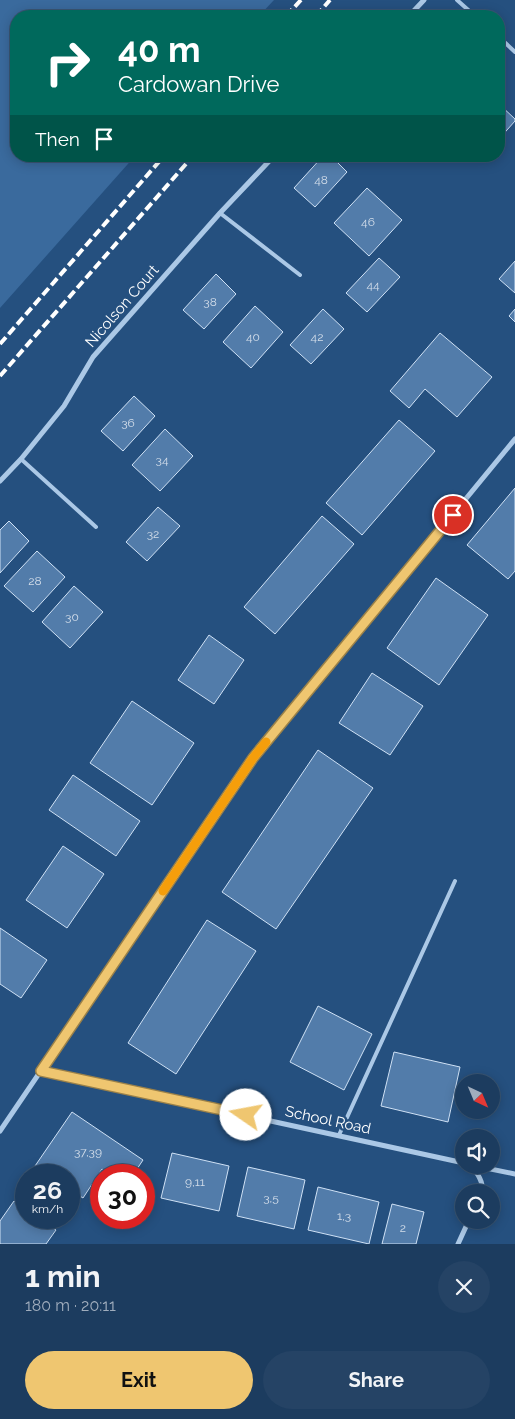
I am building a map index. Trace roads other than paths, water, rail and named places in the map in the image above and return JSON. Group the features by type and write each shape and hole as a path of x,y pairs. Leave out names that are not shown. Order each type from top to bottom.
{"street":[{"path":"415,10 424,0"},
{"name":"Nicolson Court","path":"0,480 21,459 64,406 94,358 220,213 268,162"},
{"path":"0,1131 253,758 515,439"},
{"name":"School Road","path":"41,1071 455,1161"},
{"path":"500,1171 515,1174"},
{"path":"458,1244 465,1229"}],"lane":[{"path":"457,0 468,10"},
{"path":"505,43 515,52"},
{"path":"220,213 300,274"},
{"path":"21,459 96,527"},
{"path":"339,1135 455,881"}],"railway":[{"path":"292,10 301,0"},
{"path":"321,10 330,0"},
{"path":"0,344 159,162"},
{"path":"0,376 188,162"}]}
